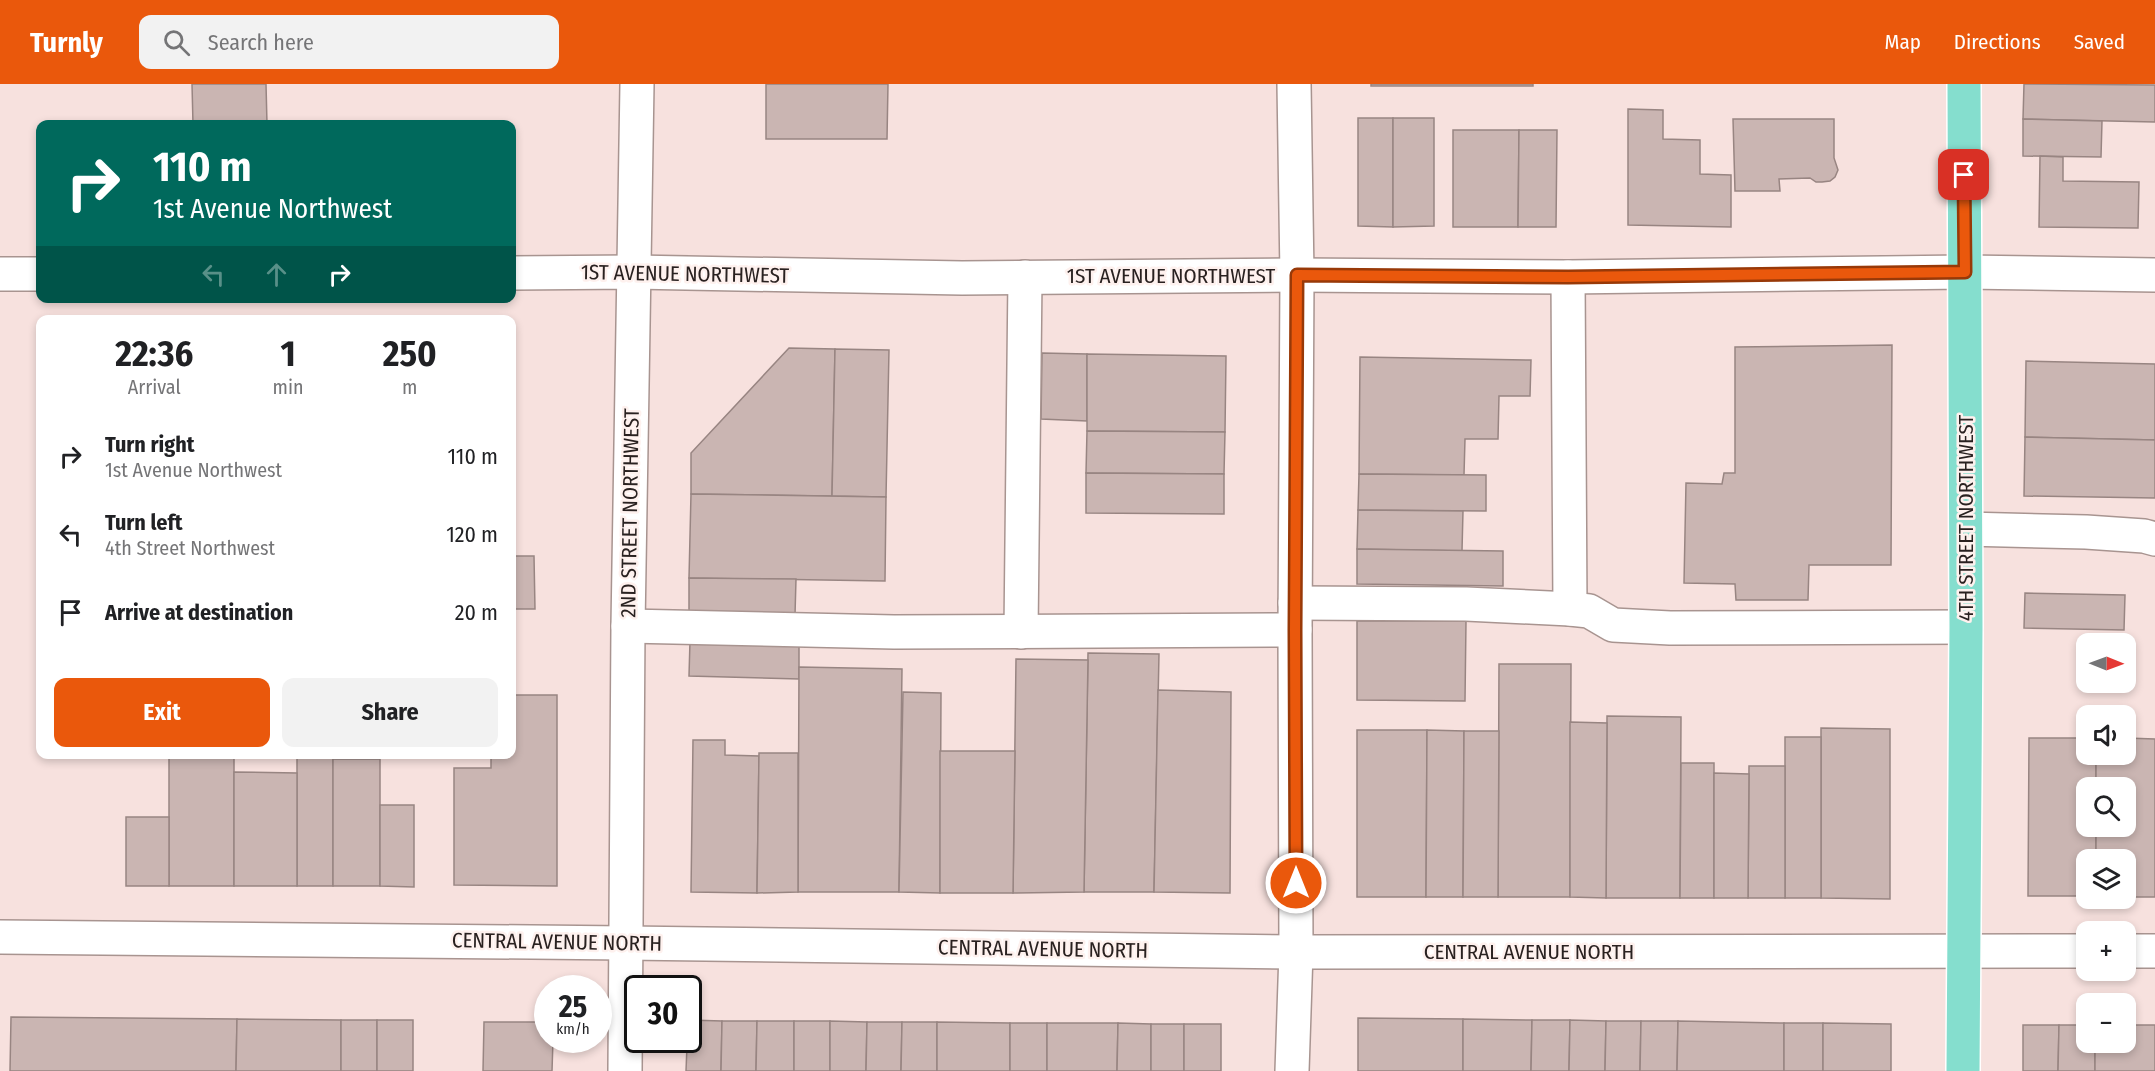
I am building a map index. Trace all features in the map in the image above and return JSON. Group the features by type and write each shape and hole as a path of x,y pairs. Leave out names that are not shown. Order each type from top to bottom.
{"main road":[{"name":"4TH STREET NORTHWEST","path":"1963,1071 1966,627 1964,84"}],"street":[{"name":"2ND STREET NORTHWEST","path":"625,1071 628,626 637,84"},
{"path":"1292,1071 1296,952 1297,275 1294,84"},
{"name":"1ST AVENUE NORTHWEST","path":"516,273 634,272 1025,277 1297,275 1568,277 1965,272 2155,275"},
{"path":"0,274 36,274"},
{"path":"1021,632 1025,277"},
{"path":"1568,277 1570,609"},
{"path":"1966,529 2098,533 2144,536 2155,539"},
{"path":"628,626 1021,632 1295,617 1466,604 1589,611 1613,625 1670,628 1966,627"},
{"name":"CENTRAL AVENUE NORTH","path":"0,937 1296,952 2076,951"},
{"path":"2136,951 2155,951"}],"building":[{"path":"192,84 266,84 267,120 193,120"},
{"path":"766,84 888,84 887,139 766,139"},
{"path":"1371,84 1533,84 1533,86 1371,86"},
{"path":"2024,84 2155,85 2155,122 2023,119"},
{"path":"1628,109 1663,110 1663,139 1700,140 1700,174 1731,175 1731,227 1628,225"},
{"path":"1358,118 1393,118 1393,227 1358,226"},
{"path":"1393,118 1434,118 1434,226 1393,227"},
{"path":"1733,119 1834,119 1834,158 1838,170 1835,177 1830,181 1822,182 1816,182 1810,178 1779,179 1780,191 1735,191"},
{"path":"2023,119 2102,121 2101,157 2023,156"},
{"path":"1453,130 1519,130 1518,227 1453,227"},
{"path":"1519,130 1557,130 1556,227 1518,227"},
{"path":"2040,156 2063,157 2063,181 2139,182 2138,228 2039,227"},
{"path":"1892,345 1891,565 1809,565 1808,600 1736,600 1735,584 1684,583 1686,483 1722,484 1724,473 1735,473 1735,347"},
{"path":"789,348 835,349 832,496 691,494 691,453"},
{"path":"835,349 889,350 886,497 832,496"},
{"path":"1042,353 1087,354 1087,421 1041,419"},
{"path":"1087,354 1226,356 1225,432 1087,431"},
{"path":"1360,357 1531,360 1530,396 1499,396 1498,439 1465,439 1464,475 1359,474"},
{"path":"2026,361 2155,364 2155,440 2025,437"},
{"path":"1087,431 1225,432 1224,474 1086,473"},
{"path":"2025,437 2155,440 2155,498 2024,496"},
{"path":"1086,473 1224,474 1224,514 1086,513"},
{"path":"1359,474 1486,475 1486,511 1358,510"},
{"path":"691,494 886,497 885,581 689,578"},
{"path":"1358,510 1463,511 1462,551 1357,549"},
{"path":"1357,549 1503,551 1503,586 1357,584"},
{"path":"516,556 534,556 535,609 516,609"},
{"path":"689,578 796,579 795,615 689,613"},
{"path":"2025,593 2125,595 2124,630 2024,628"},
{"path":"1357,621 1466,621 1465,701 1357,700"},
{"path":"690,641 799,644 799,679 689,676"},
{"path":"1088,653 1159,654 1154,892 1084,892"},
{"path":"1016,659 1088,660 1084,892 1013,893"},
{"path":"1499,664 1571,664 1570,897 1498,897"},
{"path":"799,667 902,669 899,892 798,892"},
{"path":"1158,690 1231,692 1230,893 1154,892"},
{"path":"903,692 941,693 940,893 899,892"},
{"path":"516,695 557,695 557,886 454,885 454,768 491,768 491,759 516,759"},
{"path":"1607,716 1681,717 1680,898 1606,898"},
{"path":"1570,722 1607,723 1606,898 1570,897"},
{"path":"1821,728 1890,729 1890,899 1821,898"},
{"path":"1357,730 1427,730 1426,897 1357,897"},
{"path":"1427,730 1464,731 1463,897 1426,897"},
{"path":"1464,731 1499,731 1498,897 1463,897"},
{"path":"1785,737 1821,737 1821,898 1785,898"},
{"path":"2029,738 2076,738 2076,765 2096,765 2096,777 2076,777 2076,837 2096,837 2096,849 2076,849 2076,896 2028,896"},
{"path":"2136,738 2155,739 2155,897 2136,897 2136,849 2096,849 2096,837 2136,837 2136,777 2096,777 2096,765 2136,765"},
{"path":"693,740 725,740 725,755 759,756 757,893 691,892"},
{"path":"940,751 1015,751 1013,893 940,893"},
{"path":"759,753 798,753 798,892 757,893"},
{"path":"169,759 234,759 234,886 169,886"},
{"path":"297,759 333,759 333,886 297,886"},
{"path":"333,759 380,759 380,886 333,886"},
{"path":"1681,763 1714,763 1714,898 1680,898"},
{"path":"1749,766 1785,766 1785,898 1748,898"},
{"path":"234,772 297,773 297,886 234,886"},
{"path":"1714,773 1749,774 1748,898 1714,898"},
{"path":"380,805 414,805 414,887 380,886"},
{"path":"126,817 169,817 169,886 126,886"},
{"path":"11,1017 237,1019 236,1071 10,1071"},
{"path":"1358,1018 1463,1019 1463,1071 1358,1071"},
{"path":"237,1019 341,1020 341,1071 236,1071"},
{"path":"1463,1019 1532,1020 1531,1071 1463,1071"},
{"path":"341,1020 377,1020 377,1071 341,1071"},
{"path":"377,1020 413,1020 413,1071 377,1071"},
{"path":"702,1020 722,1021 721,1071 686,1071 687,1053 702,1053"},
{"path":"1532,1020 1570,1020 1569,1071 1531,1071"},
{"path":"1570,1020 1606,1021 1605,1071 1569,1071"},
{"path":"722,1021 757,1021 756,1071 721,1071"},
{"path":"757,1021 794,1021 794,1071 756,1071"},
{"path":"794,1021 830,1021 830,1071 794,1071"},
{"path":"830,1021 867,1022 866,1071 830,1071"},
{"path":"1606,1021 1641,1021 1640,1071 1605,1071"},
{"path":"1641,1021 1678,1021 1677,1071 1640,1071"},
{"path":"1678,1021 1784,1023 1784,1071 1677,1071"},
{"path":"484,1022 534,1022 534,1053 553,1053 552,1071 483,1071"},
{"path":"867,1022 902,1022 901,1071 866,1071"},
{"path":"902,1022 937,1022 937,1071 901,1071"},
{"path":"937,1022 1010,1023 1010,1071 937,1071"},
{"path":"1010,1023 1047,1023 1047,1071 1010,1071"},
{"path":"1047,1023 1118,1023 1117,1071 1047,1071"},
{"path":"1118,1023 1151,1024 1151,1071 1117,1071"},
{"path":"1784,1023 1823,1023 1823,1071 1784,1071"},
{"path":"1823,1023 1891,1024 1891,1071 1823,1071"},
{"path":"1151,1024 1184,1024 1184,1071 1151,1071"},
{"path":"1184,1024 1221,1024 1221,1071 1184,1071"},
{"path":"2023,1025 2059,1025 2058,1071 2023,1071"},
{"path":"2059,1025 2076,1025 2076,1053 2095,1053 2095,1071 2058,1071"},
{"path":"2136,1025 2155,1025 2155,1071 2095,1071 2095,1053 2136,1053"}],"route":[{"path":"1296,883 1297,275 1568,277 1965,272 1964,175"}]}
